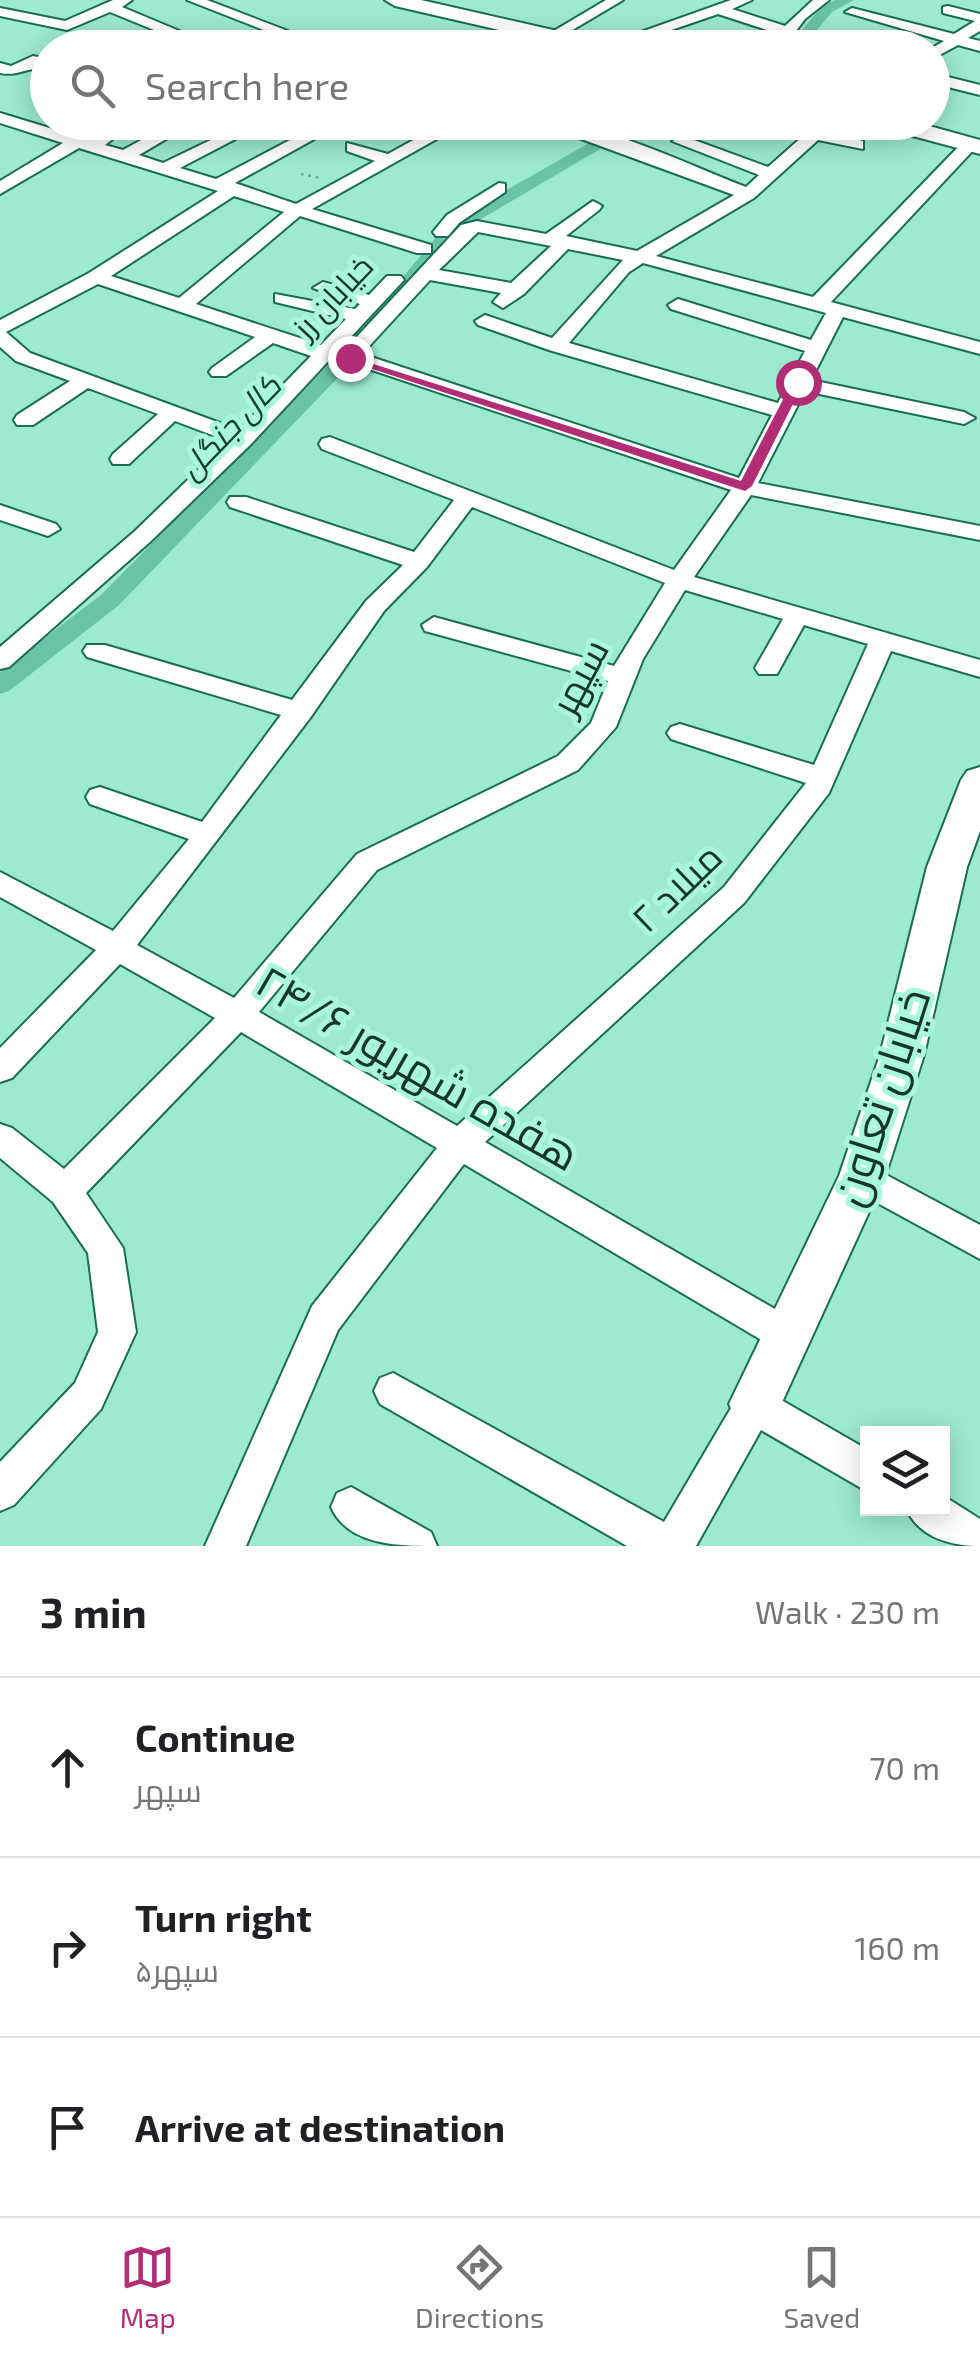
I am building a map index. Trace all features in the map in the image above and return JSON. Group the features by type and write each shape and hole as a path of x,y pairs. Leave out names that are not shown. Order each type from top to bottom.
{"street":[{"path":"194,0 275,30"},
{"path":"395,0 531,30"},
{"path":"655,30 745,0"},
{"path":"789,30 822,0"},
{"path":"562,30 607,1"},
{"path":"0,12 67,26 118,4 163,30"},
{"path":"717,9 781,30"},
{"path":"948,10 979,25"},
{"path":"852,12 915,30"},
{"path":"950,44 979,25"},
{"path":"950,40 980,46"},
{"path":"0,68 13,71 30,62"},
{"path":"950,82 980,90"},
{"path":"0,118 30,124"},
{"path":"0,143 30,131"},
{"path":"950,139 976,146"},
{"path":"78,140 424,249"},
{"path":"0,189 91,140"},
{"path":"126,156 155,140"},
{"path":"166,168 224,140"},
{"path":"0,328 96,277 227,186 305,140"},
{"path":"180,307 297,210 427,140"},
{"path":"601,140 748,194"},
{"path":"556,346 622,268 748,194 808,140"},
{"path":"845,140 857,146"},
{"path":"680,141 772,174"},
{"name":"سپهر","path":"65,1191 238,1015 368,862 568,764 603,727 623,677 679,580 745,486 816,348 828,307 976,146"},
{"path":"352,147 391,161"},
{"name":"خیابان رز","path":"2,655 143,536 243,439 453,219 499,188"},
{"path":"501,304 592,206"},
{"path":"980,326 973,346 644,258 478,226 467,229 424,273 350,358 745,486 980,534"},
{"path":"424,273 517,290"},
{"path":"96,277 323,353"},
{"path":"323,288 366,309"},
{"path":"282,298 366,309"},
{"path":"678,305 816,348"},
{"path":"485,321 556,346 782,411"},
{"path":"219,372 268,337"},
{"path":"0,338 23,356 243,439"},
{"path":"24,420 86,380"},
{"path":"798,382 964,418"},
{"path":"120,458 173,412"},
{"path":"330,444 679,580 980,668"},
{"path":"0,1070 117,948 208,836 375,606 420,562 468,498"},
{"path":"238,502 420,562"},
{"path":"0,512 48,529"},
{"path":"768,668 797,616"},
{"path":"434,625 623,677"},
{"name":"میلاد ۲","path":"225,1546 325,1318 459,1145 734,895 815,793 883,640"},
{"path":"96,650 301,712"},
{"path":"680,733 822,778"},
{"name":"خیابان تعاون","path":"755,1404 862,1177 902,1055 947,867 980,780"},
{"path":"100,798 208,836"},
{"name":"هفده شهریور ۲۴/۶","path":"0,883 238,1015 788,1336"},
{"path":"0,1138 65,1191 105,1248 118,1332 88,1396 0,1491"},
{"path":"862,1177 980,1243"},
{"path":"392,1391 669,1546 755,1404 860,1468"},
{"path":"351,1506 417,1546"},
{"path":"939,1516 980,1542"}],"waterway":[{"path":"809,30 827,9 847,0"},
{"name":"کال جنگل","path":"0,685 110,600 345,359 453,228 599,145"}],"route":[{"path":"350,358 745,486 798,382"}]}
